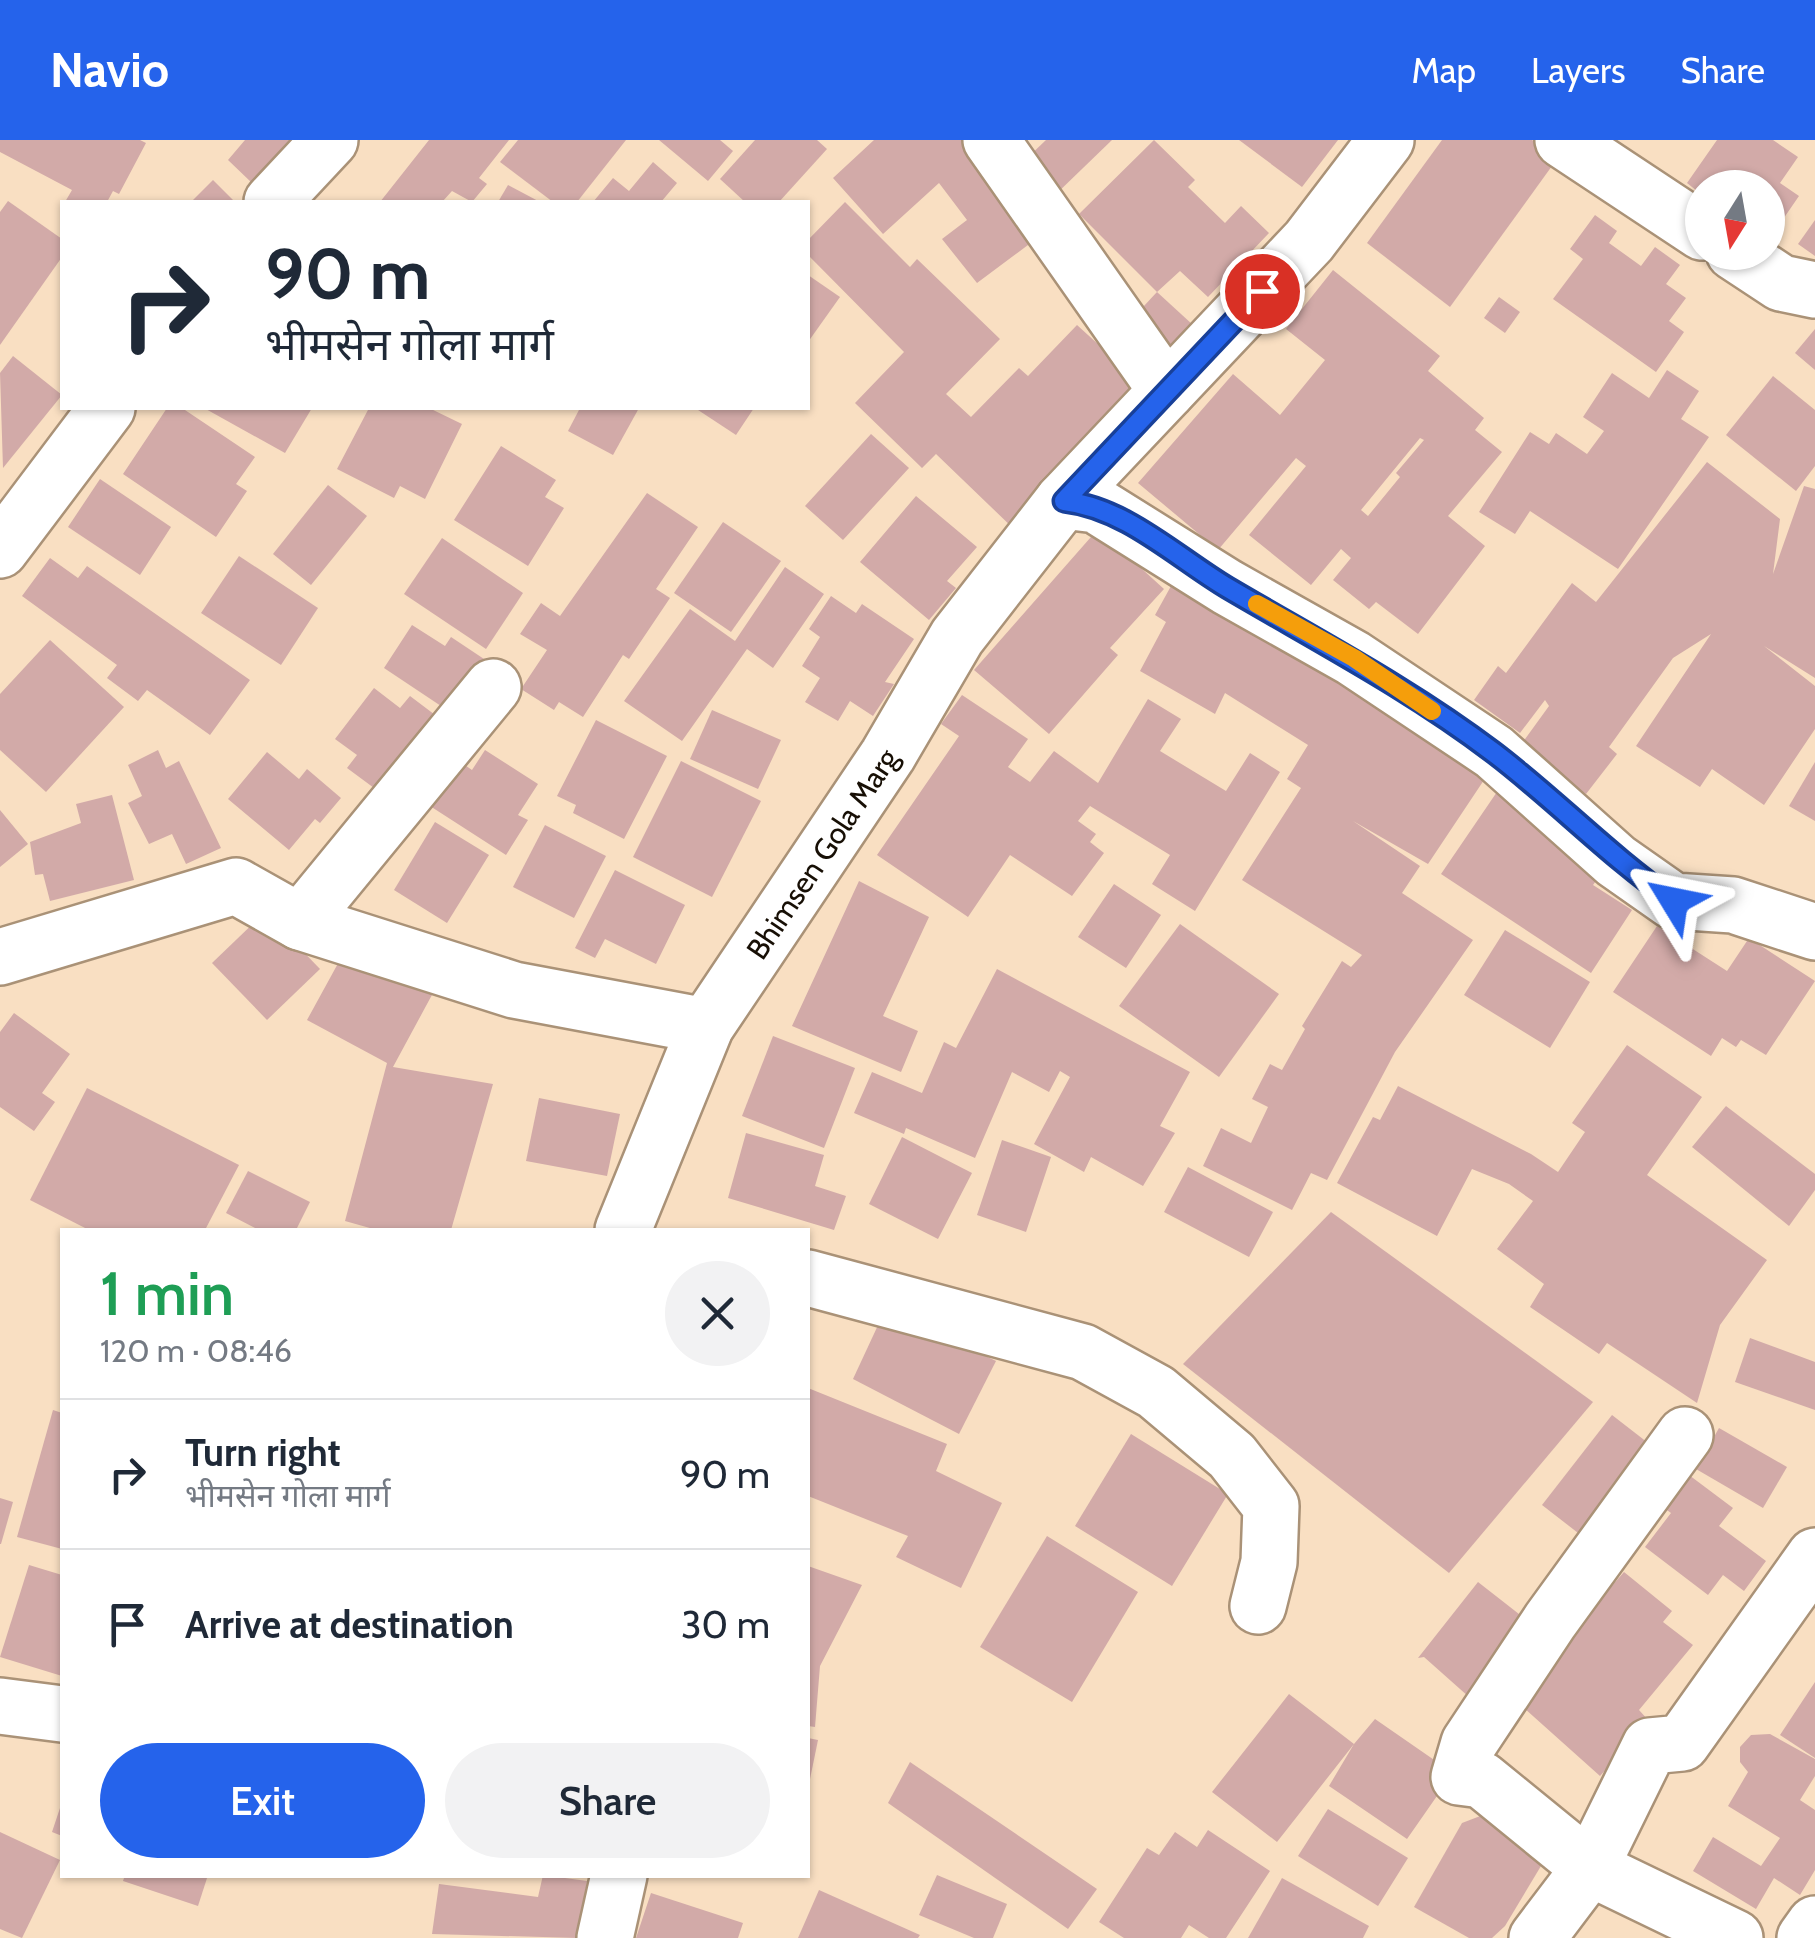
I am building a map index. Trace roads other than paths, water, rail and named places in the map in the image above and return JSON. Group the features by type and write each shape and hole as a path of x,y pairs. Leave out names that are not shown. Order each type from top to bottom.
{"street":[{"path":"274,200 330,140"},
{"path":"991,140 1167,391"},
{"name":"Bhimsen Gola Marg","path":"626,1228 706,1026 888,755 957,637 1064,501 1309,241 1386,140"},
{"path":"1563,140 1685,221"},
{"path":"1760,270 1780,284 1815,290"},
{"path":"9,518 105,410"},
{"path":"1064,501 1096,504 1227,588 1354,658 1494,752 1616,860 1674,901 1733,905 1815,932"},
{"path":"300,922 493,687"},
{"path":"0,957 231,886 300,922 514,990 706,1026"},
{"path":"810,1279 1083,1352 1156,1392 1232,1456 1271,1506 1269,1562 1258,1606"},
{"path":"1685,1436 1469,1743 1459,1777 1482,1780 1590,1868 1735,1938"},
{"path":"1537,1938 1590,1868 1650,1746 1682,1742 1815,1556"},
{"path":"0,1706 60,1714"},
{"path":"605,1938 614,1878"},
{"path":"1805,1938 1815,1924"}]}
